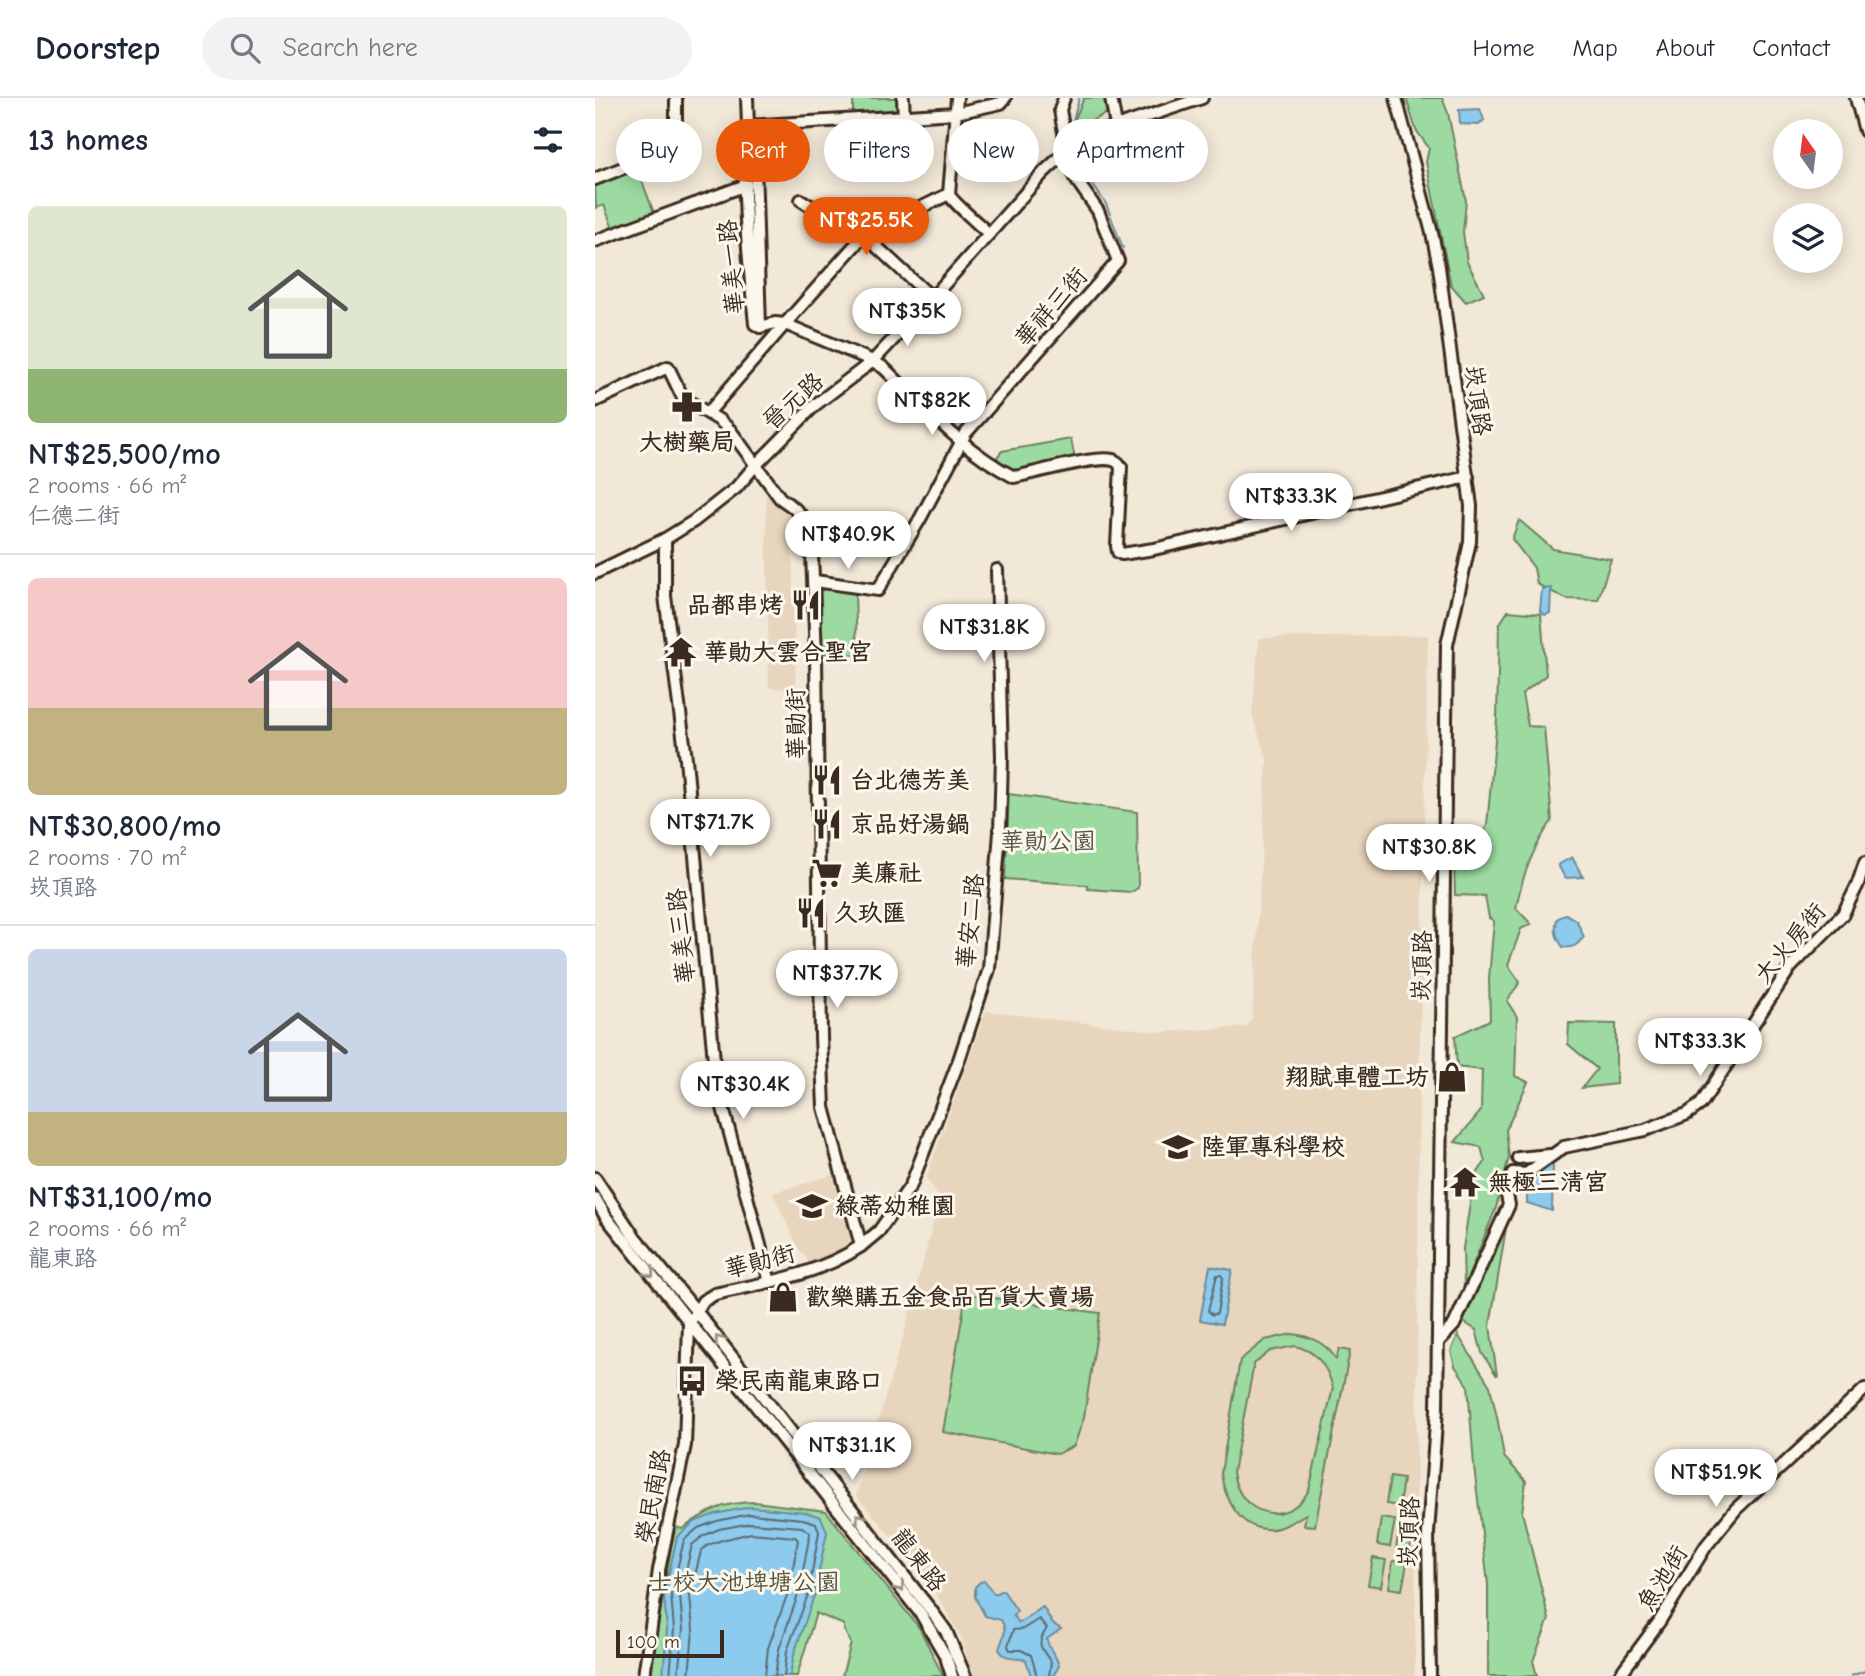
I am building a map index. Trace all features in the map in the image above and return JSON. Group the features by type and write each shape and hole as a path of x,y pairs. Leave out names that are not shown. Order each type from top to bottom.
{"street":[{"path":"595,179 676,146 676,98"},
{"name":"華美一路","path":"747,98 748,119"},
{"path":"903,98 904,116"},
{"path":"957,98 950,200 965,210 989,234"},
{"path":"810,122 956,113 1001,103 1005,98"},
{"path":"1062,119 1060,110 1064,98"},
{"path":"1111,98 1115,119"},
{"name":"晉元路","path":"1138,119 1202,98"},
{"name":"崁頂路","path":"1396,98 1437,256 1471,506 1470,542 1447,645 1437,1409 1428,1533 1430,1676"},
{"path":"1856,98 1865,131"},
{"name":"晉元路","path":"595,573 694,521 736,488 815,405 873,361 1053,163"},
{"name":"華美一路","path":"746,182 755,324 760,327"},
{"name":"華美一路","path":"756,182 760,327"},
{"name":"華祥三街","path":"815,581 878,590 966,433 1118,261 1098,211 1078,182"},
{"path":"595,242 746,185"},
{"path":"708,414 864,235 949,194"},
{"path":"801,200 839,224 864,235 932,298"},
{"path":"760,327 775,323 785,324 873,361 884,368 932,416 962,441 988,462 1014,477 1084,463 1111,460 1118,462 1121,467 1118,552 1122,554 1468,477"},
{"name":"華勛街","path":"595,401 668,367 683,398 730,430 780,498 795,508 811,526 815,581 824,1107 861,1246 840,1260 770,1282 715,1294 703,1301 697,1311"},
{"name":"華美三路","path":"665,538 665,596 687,764 716,1082 770,1282"},
{"name":"華安二路","path":"861,1246 879,1231 911,1185 959,1060 989,969 1000,832 1002,757 997,570"},
{"name":"大火房街","path":"1438,1342 1454,1325 1509,1205 1507,1195 1513,1173 1526,1174 1564,1147 1645,1130 1688,1114 1702,1104 1790,968 1843,914 1865,863"},
{"path":"1518,1158 1551,1155"},
{"path":"595,1178 633,1235 697,1311"},
{"path":"595,1198 606,1217 689,1324"},
{"name":"榮民南路","path":"644,1676 659,1570 685,1445 689,1324 697,1311"},
{"name":"龍東路","path":"697,1311 946,1631 965,1676"},
{"name":"龍東路","path":"689,1324 807,1467 921,1614 953,1676"},
{"name":"魚池街","path":"1619,1676 1659,1622 1706,1546 1736,1509 1865,1389"},
{"path":"935,1637 946,1631"}],"shaded area":[{"path":"766,495 777,495 791,509 796,689 769,688"},
{"name":"陸軍專科學校","path":"1428,635 1419,1087 1415,1676 972,1676 962,1639 934,1590 899,1547 909,1542 902,1533 890,1535 856,1495 903,1337 940,1197 926,1178 986,1011 1159,1032 1246,1027 1252,1017 1267,759 1252,715 1259,638"},
{"name":"綠蒂幼稚園","path":"836,1174 850,1238 844,1249 835,1255 811,1264 799,1249 773,1193"}],"green space":[{"path":"853,98 896,98 897,109 894,112 856,114 853,111"},
{"path":"1084,98 1105,98 1109,112 1095,119 1076,119"},
{"path":"1406,98 1442,98 1448,113 1466,201 1463,232 1467,262 1484,294 1466,302 1451,285 1426,162 1429,148 1416,130"},
{"path":"616,176 616,182 642,182 654,213 613,229 604,205 596,208 595,184"},
{"path":"1071,439 1076,464 1018,474 999,463 997,457 1002,451"},
{"path":"1519,520 1553,549 1611,559 1598,600 1566,599 1537,584 1534,568 1512,539"},
{"path":"824,589 855,592 857,655 824,653 821,650 820,592"},
{"path":"1508,611 1541,614 1546,675 1522,694 1528,726 1544,727 1552,821 1534,852 1521,885 1516,908 1531,924 1521,929 1508,965 1520,982 1507,1001 1517,1017 1515,1076 1528,1082 1506,1130 1509,1157 1496,1208 1464,1287 1463,1248 1474,1178 1485,1162 1481,1147 1455,1142 1481,1111 1482,1070 1457,1067 1455,1036 1490,1020 1489,978 1494,921 1489,918 1485,896 1455,895 1454,857 1474,852 1487,825 1497,719 1499,625"},
{"name":"華勛公園","path":"1009,794 1137,812 1138,888 1131,892 1088,889 1087,885 1005,879"},
{"path":"1569,1023 1616,1024 1616,1084 1582,1088 1597,1069 1568,1044"},
{"path":"1506,1228 1490,1326 1497,1376 1482,1353 1476,1330 1462,1321"},
{"path":"966,1294 1100,1313 1084,1417 1074,1446 1057,1454 943,1432"},
{"path":"1292,1334 1305,1336 1323,1345 1336,1359 1339,1349 1350,1351 1315,1526 1304,1525 1306,1514 1276,1528 1255,1527 1240,1517 1225,1492 1221,1473 1240,1360 1265,1340","holes":["1295,1346 1303,1348 1320,1361 1333,1388 1309,1490 1300,1502 1289,1510 1265,1512 1244,1499 1233,1472 1254,1364 1270,1351"]},
{"path":"1458,1335 1490,1386 1504,1457 1526,1481 1522,1512 1549,1619 1533,1661 1537,1676 1488,1676 1488,1584 1474,1466 1468,1385 1455,1366 1451,1351"},
{"path":"1390,1477 1403,1479 1399,1506 1386,1504"},
{"name":"士校大池埤塘公園","path":"755,1502 826,1511 920,1629 943,1676 842,1676 851,1643 844,1625 816,1613 797,1676 650,1676 676,1527 682,1529 724,1506"},
{"path":"1381,1518 1395,1520 1390,1547 1377,1545"},
{"path":"1401,1521 1414,1523 1410,1550 1396,1548"},
{"path":"1373,1558 1386,1560 1381,1587 1368,1585"},
{"path":"1393,1561 1407,1563 1402,1590 1389,1588"}],"water":[{"path":"1480,109 1484,120 1479,125 1460,124 1459,110"},
{"path":"1551,588 1550,613 1545,615 1540,611 1542,589"},
{"path":"1572,857 1583,877 1565,878 1558,865"},
{"path":"1566,914 1577,921 1584,937 1573,947 1563,947 1557,937 1557,919"},
{"path":"1548,1162 1552,1163 1553,1168 1552,1211 1527,1203 1527,1176"},
{"path":"1210,1266 1232,1270 1222,1324 1200,1320"},
{"name":"士校大池埤塘公園","path":"750,1507 805,1512 821,1517 827,1532 814,1596 794,1654 790,1676 663,1676 667,1629 664,1595 677,1537 694,1522 715,1514"},
{"path":"985,1581 994,1594 1003,1590 1017,1611 1013,1615 1019,1623 1043,1607 1052,1623 1061,1629 1047,1639 1059,1666 1053,1676 1031,1676 1026,1660 1001,1653 999,1649 1004,1634 1003,1624 1001,1620 985,1616 975,1597 975,1587"}],"waterway":[{"path":"1074,119 1079,98"},
{"path":"1091,182 1106,204 1123,248"},
{"path":"1851,1676 1865,1671"}],"place":[{"name":"大樹藥局","path":"687,407"},
{"name":"品都串烤","path":"806,605"},
{"name":"華勛大雲合聖宮","path":"681,652"},
{"name":"台北德芳美","path":"827,780"},
{"name":"京品好湯鍋","path":"827,824"},
{"name":"美廉社","path":"827,873"},
{"name":"久玖匯","path":"811,913"},
{"name":"翔賦車體工坊","path":"1452,1077"},
{"name":"陸軍專科學校","path":"1178,1147"},
{"name":"無極三清宮","path":"1465,1182"},
{"name":"綠蒂幼稚園","path":"812,1206"},
{"name":"歡樂購五金食品百貨大賣場","path":"783,1297"},
{"name":"榮民南龍東路口","path":"692,1381"}]}
